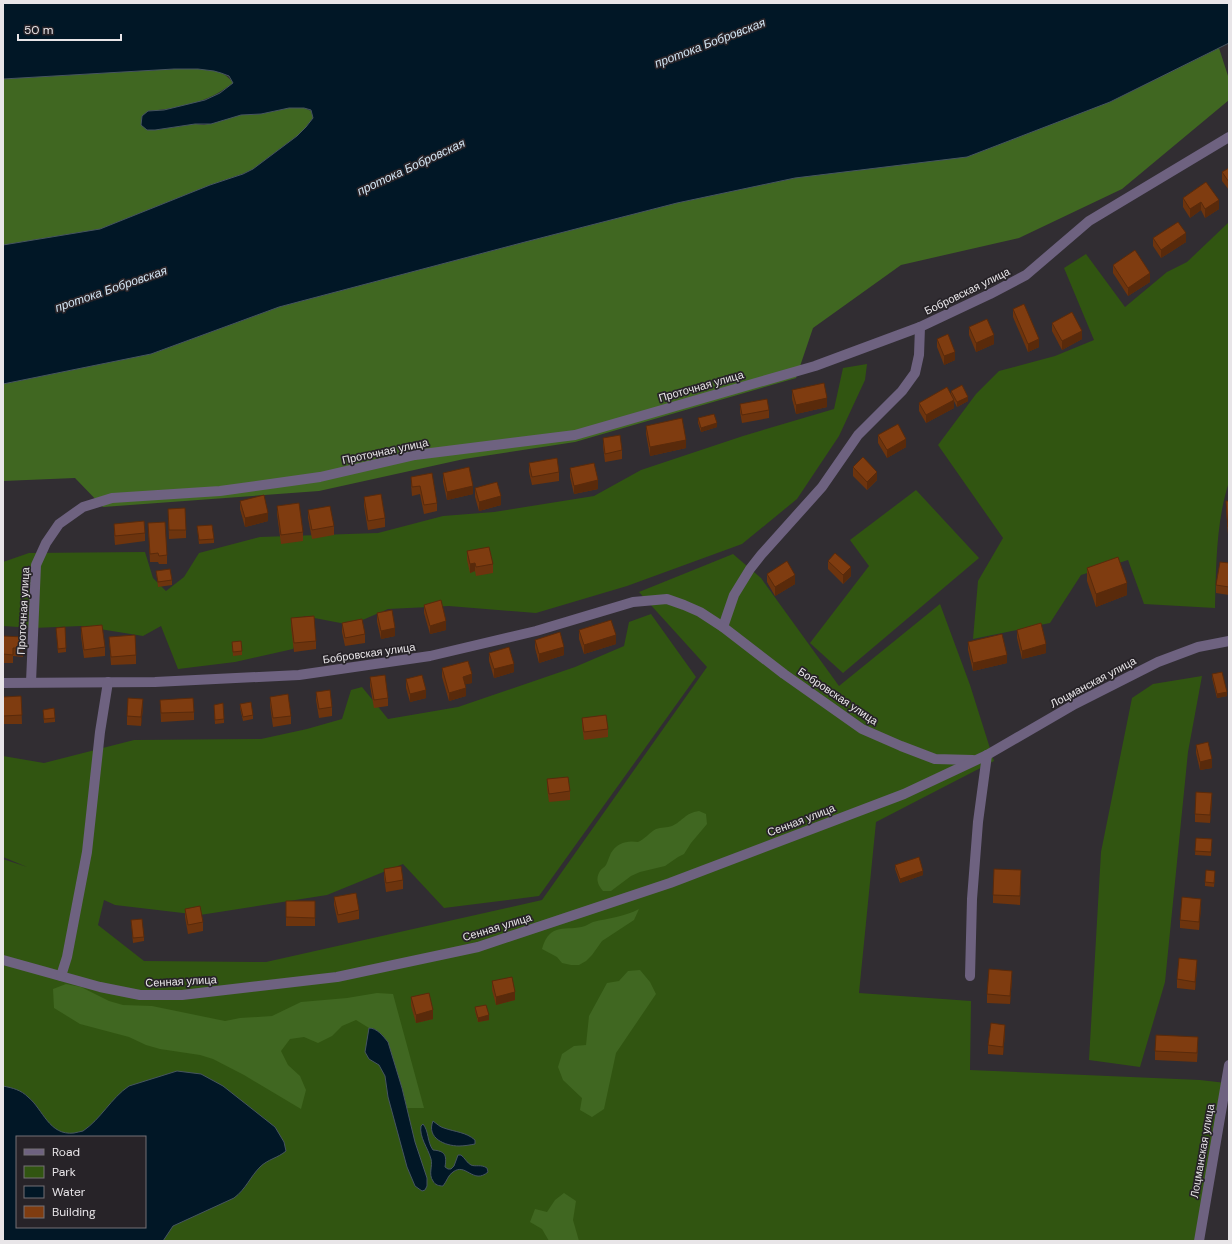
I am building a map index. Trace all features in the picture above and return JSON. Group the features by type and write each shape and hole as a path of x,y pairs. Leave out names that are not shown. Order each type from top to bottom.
{"street":[{"name":"Бобровская улица","path":"723,627 734,595 750,569 822,487 858,434 902,390 915,373 920,327 990,294 1026,275 1089,221 1229,137"},
{"name":"Проточная улица","path":"31,682 36,565 46,544 59,524 83,507 112,498 220,491 320,478 415,455 575,435 815,366 920,327"},
{"name":"Бобровская улица","path":"3,683 155,682 300,675 430,656 536,631 633,602 667,599 700,612 723,627 784,674 862,729 935,759 975,760"},
{"name":"Лоцманская улица","path":"975,760 987,755 1075,704 1158,662 1198,647 1229,641"},
{"path":"61,976 67,957 87,852 100,732 108,682"},
{"path":"970,976 972,899 978,822 987,755"},
{"name":"Сенная улица","path":"3,960 100,987 140,995 182,995 337,977 478,947 670,883 904,794 975,760"},
{"name":"Лоцманская улица","path":"1199,1241 1229,1064"}],"green space":[{"path":"1219,48 1229,79 1229,100 1122,189 1019,238 901,265 813,328 796,378 575,442 464,459 319,491 103,507 75,478 3,481 3,384 151,354 279,307 677,203 795,178 1110,102"},
{"path":"174,69 206,69 221,73 228,77 233,83 203,100 183,106 148,111 155,130 195,124 204,125 241,115 261,114 289,108 304,108 311,111 313,118 297,136 253,169 242,174 210,185 100,229 3,245 3,79"},
{"path":"1229,222 1229,482 1221,513 1219,528 1216,561 1215,608 1144,604 1128,560 1081,575 1050,623 973,639 978,581 1003,538 938,445 976,394 999,371 1055,356 1094,340 1064,268 1086,254 1125,307 1167,272 1187,262"},
{"path":"867,364 865,380 839,436 797,499 742,544 627,586 536,613 449,606 388,609 351,625 304,616 293,649 235,662 178,669 161,626 143,636 81,626 33,628 3,626 3,562 29,553 145,552 153,578 166,591 184,577 199,553 260,537 378,533 443,516 494,512 594,496 641,470 743,436 834,409 843,368"},
{"path":"916,490 979,558 843,673 810,643 869,566 850,540"},
{"path":"733,554 761,578 839,686 940,604 970,685 994,761 876,822 859,993 971,1001 970,1070 1200,1080 1226,1083 1199,1241 3,1241 3,859 27,867 3,857 3,756 44,763 134,740 261,739 307,729 342,719 351,690 362,687 388,719 458,707 575,667 624,646 629,622 651,614 696,677 539,896 444,908 403,864 327,895 200,915 115,905 104,900 98,925 144,961 266,962 542,900 707,667 639,592"},
{"path":"1202,676 1188,752 1165,982 1140,1067 1089,1060 1101,852 1132,698 1153,684"},
{"path":"699,811 706,814 707,824 684,854 665,866 640,872 631,876 611,891 603,891 597,879 598,874 606,865 611,853 616,847 630,841 638,842 656,829 672,826 690,813"},
{"path":"639,909 634,920 602,941 592,955 579,965 562,963 557,957 542,949 549,934 554,931 559,929 578,928 593,922 622,916"},
{"path":"640,970 650,982 656,994 616,1053 604,1109 592,1117 580,1110 582,1098 563,1080 558,1067 562,1054 574,1046 586,1045 589,1016 607,983 619,981 628,971"},
{"path":"66,984 81,987 109,1001 123,1005 152,1006 225,1021 240,1018 272,1016 301,1002 347,998 377,993 393,994 424,1108 407,1108 402,1088 383,1035 373,1028 369,1028 356,1020 342,1026 332,1036 318,1043 304,1037 290,1039 281,1051 288,1065 300,1076 306,1090 301,1109 244,1075 213,1059 200,1055 160,1049 146,1045 129,1037 80,1024 54,1008 53,989"},
{"path":"564,1193 576,1201 573,1220 579,1241 549,1241 542,1229 530,1222 535,1209 547,1212 555,1200"}],"water":[{"name":"протока Бобровская","path":"3,3 1229,3 1229,43 1110,102 967,157 795,178 677,203 279,307 151,354 3,384 3,245 100,229 210,185 243,174 253,169 297,136 313,118 311,110 304,108 289,108 261,114 241,115 211,124 195,124 155,130 147,130 141,125 142,116 148,111 164,110 205,100 220,93 233,83 229,76 214,71 174,69 3,79"},
{"path":"369,1028 377,1031 388,1042 402,1088 415,1142 427,1178 427,1186 425,1190 422,1191 415,1186 407,1167 388,1097 385,1076 379,1065 369,1059 365,1052"},
{"path":"177,1071 201,1074 223,1086 275,1127 284,1142 286,1151 260,1167 242,1191 234,1198 173,1226 163,1241 3,1241 3,1086 23,1093 33,1102 52,1126 65,1133 83,1131 101,1115 129,1086"},
{"path":"433,1121 443,1128 468,1135 475,1140 475,1144 454,1146 443,1143 434,1136 432,1132"},
{"path":"423,1124 433,1150 440,1151 444,1154 446,1159 445,1167 451,1169 454,1166 458,1155 461,1155 473,1166 485,1167 487,1168 488,1172 478,1176 466,1171 458,1170 450,1175 443,1186 436,1184 432,1178 430,1155 421,1134 421,1126"}],"building":[{"path":"1229,168 1229,182 1222,172"},
{"path":"1206,182 1219,200 1205,209 1201,202 1190,209 1183,198"},
{"path":"1178,222 1186,233 1161,250 1153,238"},
{"path":"1135,250 1150,273 1128,288 1113,265"},
{"path":"1024,304 1039,339 1028,344 1013,309"},
{"path":"1072,312 1082,331 1062,341 1052,323"},
{"path":"987,319 994,335 976,343 969,327"},
{"path":"948,334 955,352 944,356 937,339"},
{"path":"824,383 827,398 796,405 792,390"},
{"path":"962,385 968,397 957,402 951,391"},
{"path":"947,387 954,400 926,415 919,403"},
{"path":"767,399 769,410 742,415 740,404"},
{"path":"714,414 717,423 701,428 698,418"},
{"path":"682,418 686,440 650,447 646,426"},
{"path":"898,424 906,439 887,450 878,435"},
{"path":"620,435 622,450 605,454 603,438"},
{"path":"863,457 877,472 867,482 853,467"},
{"path":"557,458 559,472 532,477 529,463"},
{"path":"594,463 598,480 574,486 570,468"},
{"path":"469,467 473,486 447,492 443,473"},
{"path":"432,473 437,503 424,505 420,486 412,487 411,477"},
{"path":"497,482 501,496 479,502 475,488"},
{"path":"381,494 385,518 368,521 364,497"},
{"path":"264,495 268,513 245,518 240,501"},
{"path":"1226,501 1229,501 1229,527 1228,527"},
{"path":"299,503 303,532 281,535 277,506"},
{"path":"330,506 334,526 312,530 308,510"},
{"path":"185,508 186,530 169,530 168,509"},
{"path":"144,521 145,533 115,536 114,524"},
{"path":"165,522 167,555 159,556 158,553 150,554 148,523"},
{"path":"212,525 214,539 199,540 197,526"},
{"path":"489,547 493,564 476,567 475,563 470,564 467,551"},
{"path":"835,553 851,567 843,575 828,561"},
{"path":"1118,557 1127,583 1096,594 1087,568"},
{"path":"787,561 795,575 775,587 767,574"},
{"path":"1220,562 1229,563 1229,587 1216,585"},
{"path":"170,569 172,580 158,582 156,571"},
{"path":"441,600 446,621 430,626 424,605"},
{"path":"392,610 395,628 381,631 377,613"},
{"path":"314,616 316,641 294,643 291,618"},
{"path":"362,619 365,634 345,638 342,623"},
{"path":"611,620 616,635 584,645 579,630"},
{"path":"1041,623 1046,644 1022,651 1017,630"},
{"path":"102,625 105,647 84,650 81,627"},
{"path":"65,627 66,648 58,649 56,628"},
{"path":"560,632 564,647 539,654 535,640"},
{"path":"1002,634 1007,655 973,663 968,642"},
{"path":"135,635 136,655 111,657 109,637"},
{"path":"3,636 24,637 23,648 13,648 13,655 3,654"},
{"path":"241,641 242,651 233,652 232,642"},
{"path":"509,647 514,664 494,669 489,653"},
{"path":"468,661 472,674 463,677 466,688 449,693 442,668"},
{"path":"1222,672 1227,692 1217,694 1212,674"},
{"path":"385,675 388,698 374,700 370,677"},
{"path":"422,675 426,690 410,694 406,679"},
{"path":"330,690 332,707 319,709 316,692"},
{"path":"288,694 291,716 273,718 270,697"},
{"path":"21,696 22,715 3,716 3,697"},
{"path":"128,698 143,699 141,717 127,716"},
{"path":"193,698 194,712 161,713 160,700"},
{"path":"251,702 253,715 243,717 240,704"},
{"path":"223,703 224,719 215,720 214,705"},
{"path":"54,708 55,718 44,719 43,710"},
{"path":"606,715 608,729 584,732 582,718"},
{"path":"1208,742 1212,759 1200,762 1196,745"},
{"path":"568,777 570,791 549,794 547,779"},
{"path":"1196,792 1212,793 1210,815 1195,814"},
{"path":"1196,838 1212,839 1211,852 1195,851"},
{"path":"919,857 923,871 900,879 895,865"},
{"path":"401,866 403,880 386,883 384,869"},
{"path":"994,869 1021,870 1020,896 993,895"},
{"path":"1206,870 1215,871 1214,883 1205,882"},
{"path":"356,893 359,910 338,915 334,897"},
{"path":"1182,897 1201,899 1199,922 1180,920"},
{"path":"286,901 315,901 315,918 286,917"},
{"path":"200,906 203,922 188,925 185,909"},
{"path":"142,919 144,937 133,938 131,920"},
{"path":"1179,958 1197,960 1195,982 1177,979"},
{"path":"989,969 1012,971 1010,996 987,994"},
{"path":"512,977 515,992 496,997 492,981"},
{"path":"429,993 433,1010 416,1015 411,997"},
{"path":"486,1005 489,1015 478,1018 475,1007"},
{"path":"991,1023 1005,1025 1003,1047 988,1045"},
{"path":"1156,1035 1198,1037 1197,1053 1155,1051"}]}
